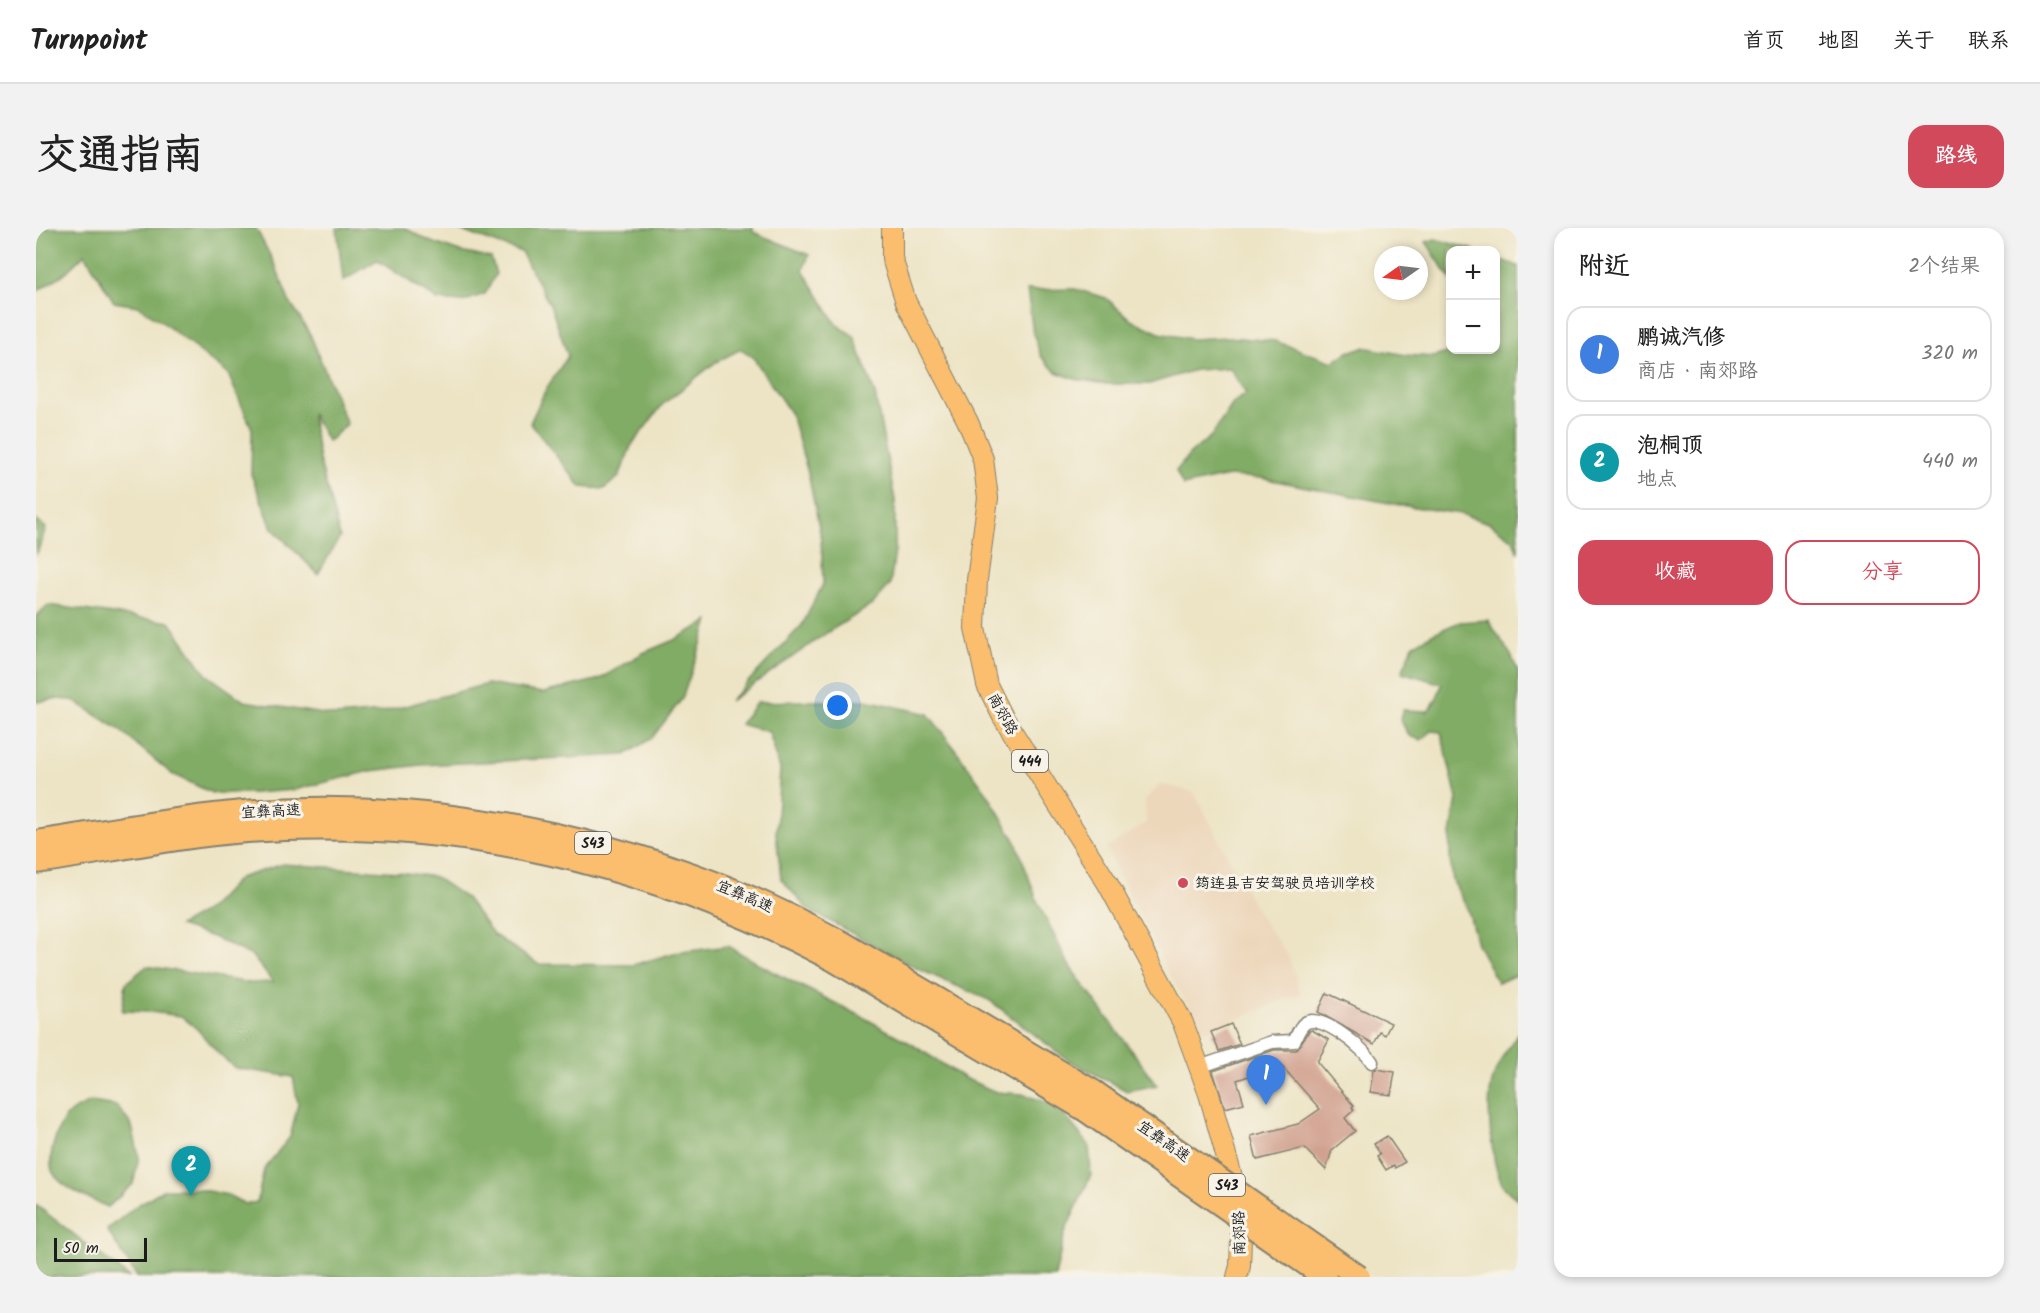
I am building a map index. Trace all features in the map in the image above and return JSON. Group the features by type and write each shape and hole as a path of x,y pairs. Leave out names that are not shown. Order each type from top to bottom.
{"highway":[{"name":"宜彝高速","path":"36,842 204,816 323,809 459,818 525,828 591,843 657,862 720,885 803,922 843,943 1359,1277"},
{"name":"宜彝高速","path":"36,862 206,835 324,828 412,832 456,837 555,854 672,887 794,939 1089,1101 1325,1277"}],"main road":[{"name":"南郊路","path":"892,228 892,258 906,302 968,422 982,459 988,498 977,580 975,628 987,686 1003,717 1108,884 1183,1023 1209,1094 1242,1213 1240,1266 1237,1277"}],"street":[{"path":"1199,1067 1272,1042 1294,1041 1303,1024 1309,1021 1319,1021 1358,1045 1372,1062"}],"shaded area":[{"name":"筠连县吉安驾驶员培训学校","path":"1160,784 1194,792 1260,917 1288,955 1301,994 1203,1032 1169,973 1106,848 1146,823 1145,800"}],"green space":[{"path":"36,228 256,228 276,267 289,301 310,334 347,424 328,442 311,413 319,459 340,537 318,574 272,528 251,474 252,429 228,374 138,306 114,302 85,254 64,274 36,292"},
{"path":"337,228 405,228 429,241 460,252 491,258 496,274 485,294 462,302 438,300 377,260 343,281"},
{"path":"453,228 753,228 753,232 809,255 803,270 836,324 854,336 875,394 895,500 895,551 890,585 872,605 828,632 730,701 802,625 823,584 821,537 808,473 791,414 753,357 741,349 716,362 663,404 631,446 619,477 604,489 581,487 530,423 546,389 568,356 551,307 521,252"},
{"path":"1435,239 1460,246 1446,246 1446,273 1426,242"},
{"path":"1500,259 1518,266 1518,553 1513,540 1489,523 1461,514 1394,504 1261,478 1228,476 1183,486 1176,471 1190,454 1212,435 1234,402 1246,394 1230,368 1195,370 1149,384 1105,384 1075,379 1056,372 1041,356 1033,333 1027,290 1075,289 1106,298 1130,319 1159,333 1192,339 1228,337 1275,341 1333,362 1346,353 1363,347 1406,355 1433,357 1446,353 1500,354"},
{"path":"36,520 46,528 36,556"},
{"path":"48,605 170,622 206,674 244,701 335,716 383,712 487,684 543,693 600,679 643,653 674,640 709,621 682,699 652,738 625,755 422,765 371,771 294,790 212,793 172,774 117,728 73,700 55,699 36,702 36,616"},
{"path":"1488,620 1511,655 1518,672 1518,974 1498,983 1477,944 1468,910 1453,881 1450,840 1457,798 1441,732 1432,731 1421,740 1409,736 1400,719 1403,710 1428,711 1436,700 1442,684 1402,672 1413,645 1460,622"},
{"path":"866,700 928,714 953,746 987,793 1016,842 1038,903 1070,967 1157,1085 1127,1091 1068,1060 989,1000 918,969 807,909 781,879 776,833 780,769 769,732 740,724 757,702"},
{"path":"283,864 399,872 435,877 466,898 494,935 538,964 633,965 674,953 728,946 910,1043 964,1078 996,1092 1022,1094 1046,1102 1066,1117 1089,1145 1091,1175 1065,1232 1055,1277 137,1277 107,1230 136,1206 164,1189 197,1189 228,1195 245,1204 257,1202 264,1169 290,1137 298,1104 293,1077 235,1068 181,1016 122,1011 126,983 147,966 250,983 273,982 252,956 213,937 179,926 210,908 239,878"},
{"path":"1518,1033 1518,1200 1504,1187 1496,1166 1491,1136 1490,1093 1496,1070"},
{"path":"91,1102 117,1106 132,1126 139,1157 133,1184 108,1207 63,1184 57,1179 51,1167 54,1141 61,1124 72,1111"},
{"path":"36,1205 129,1277 36,1277"}],"building":[{"path":"1327,993 1391,1023 1385,1035 1380,1032 1374,1044 1318,1012"},
{"path":"1231,1024 1240,1044 1219,1051 1211,1032"},
{"path":"1312,1030 1329,1040 1317,1062 1354,1106 1352,1107 1354,1110 1345,1118 1355,1131 1332,1150 1326,1170 1304,1148 1257,1160 1251,1136 1298,1124 1320,1109 1281,1065 1237,1080 1244,1103 1225,1108 1213,1071 1274,1050 1296,1050"},
{"path":"1376,1069 1395,1072 1391,1095 1371,1092"},
{"path":"1387,1136 1405,1162 1386,1170 1377,1156 1380,1154 1374,1144"}],"place":[{"name":"筠连县吉安驾驶员培训学校","path":"1183,883"},
{"name":"鹏诚汽修","path":"1266,1105"},
{"name":"泡桐顶","path":"191,1196"}]}
